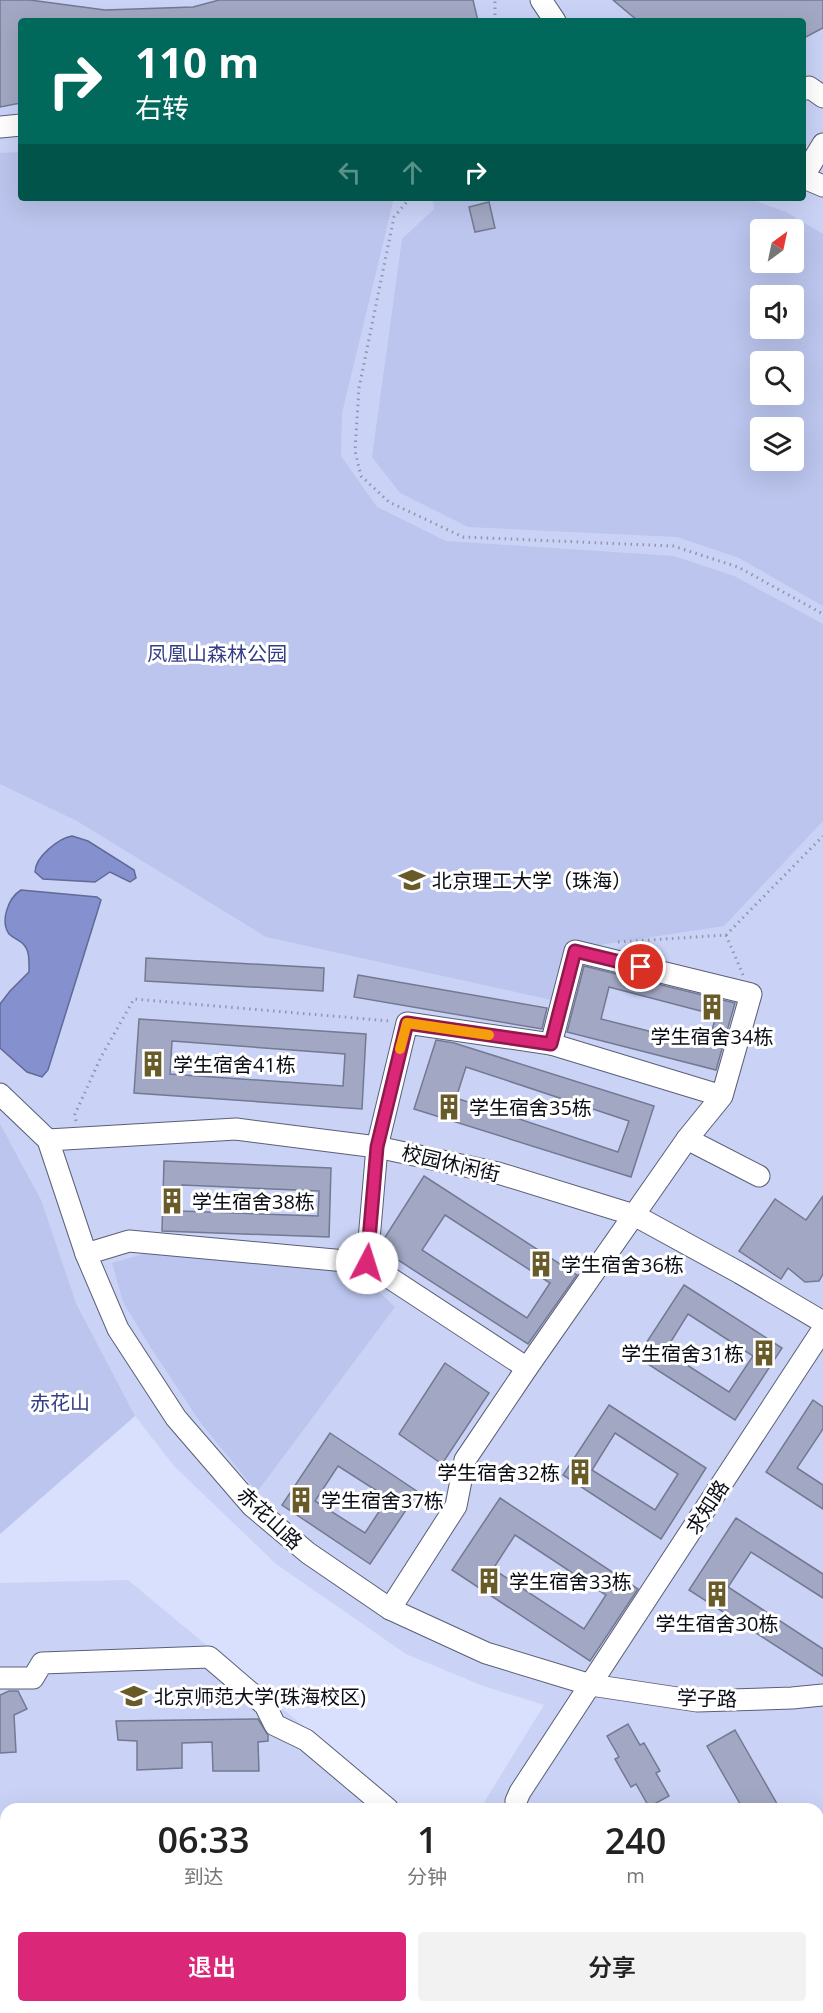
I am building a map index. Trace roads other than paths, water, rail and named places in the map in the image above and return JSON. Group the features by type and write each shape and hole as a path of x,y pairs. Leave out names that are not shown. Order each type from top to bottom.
{"street":[{"path":"541,0 553,18"},
{"path":"806,88 809,87 823,97"},
{"path":"0,127 18,125"},
{"path":"806,172 823,144"},
{"path":"806,178 823,186"},
{"path":"390,1609 456,1506 465,1460 687,1139 722,1096 751,994 575,951 551,1044"},
{"path":"367,1263 377,1147 407,1023 551,1044 722,1096"},
{"name":"赤花山路","path":"0,1094 48,1140 86,1254 118,1329 176,1418 252,1506 308,1553 390,1609 486,1653 591,1685"},
{"name":"校园休闲街","path":"48,1140 236,1129 377,1147 498,1173 634,1215 823,1322"},
{"path":"687,1139 759,1176"},
{"path":"86,1254 129,1241 367,1263 527,1368"},
{"name":"求知路","path":"591,1685 823,1329"},
{"path":"0,1678 33,1678 42,1663 209,1657 265,1705 275,1725 306,1740 381,1803"},
{"path":"516,1803 520,1791 591,1685"},
{"name":"学子路","path":"591,1685 696,1701 823,1695"}],"place":[{"name":"北京理工大学（珠海）","path":"412,880"},
{"name":"学生宿舍34栋","path":"712,1007"},
{"name":"学生宿舍41栋","path":"153,1064"},
{"name":"学生宿舍35栋","path":"449,1107"},
{"name":"学生宿舍38栋","path":"172,1201"},
{"name":"学生宿舍36栋","path":"541,1264"},
{"name":"学生宿舍31栋","path":"764,1353"},
{"name":"学生宿舍32栋","path":"580,1472"},
{"name":"学生宿舍37栋","path":"301,1500"},
{"name":"学生宿舍33栋","path":"489,1581"},
{"name":"学生宿舍30栋","path":"717,1594"},
{"name":"北京师范大学(珠海校区)","path":"134,1696"}],"park label":[{"name":"凤凰山森林公园","path":"217,653"},
{"name":"赤花山","path":"60,1402"}]}
